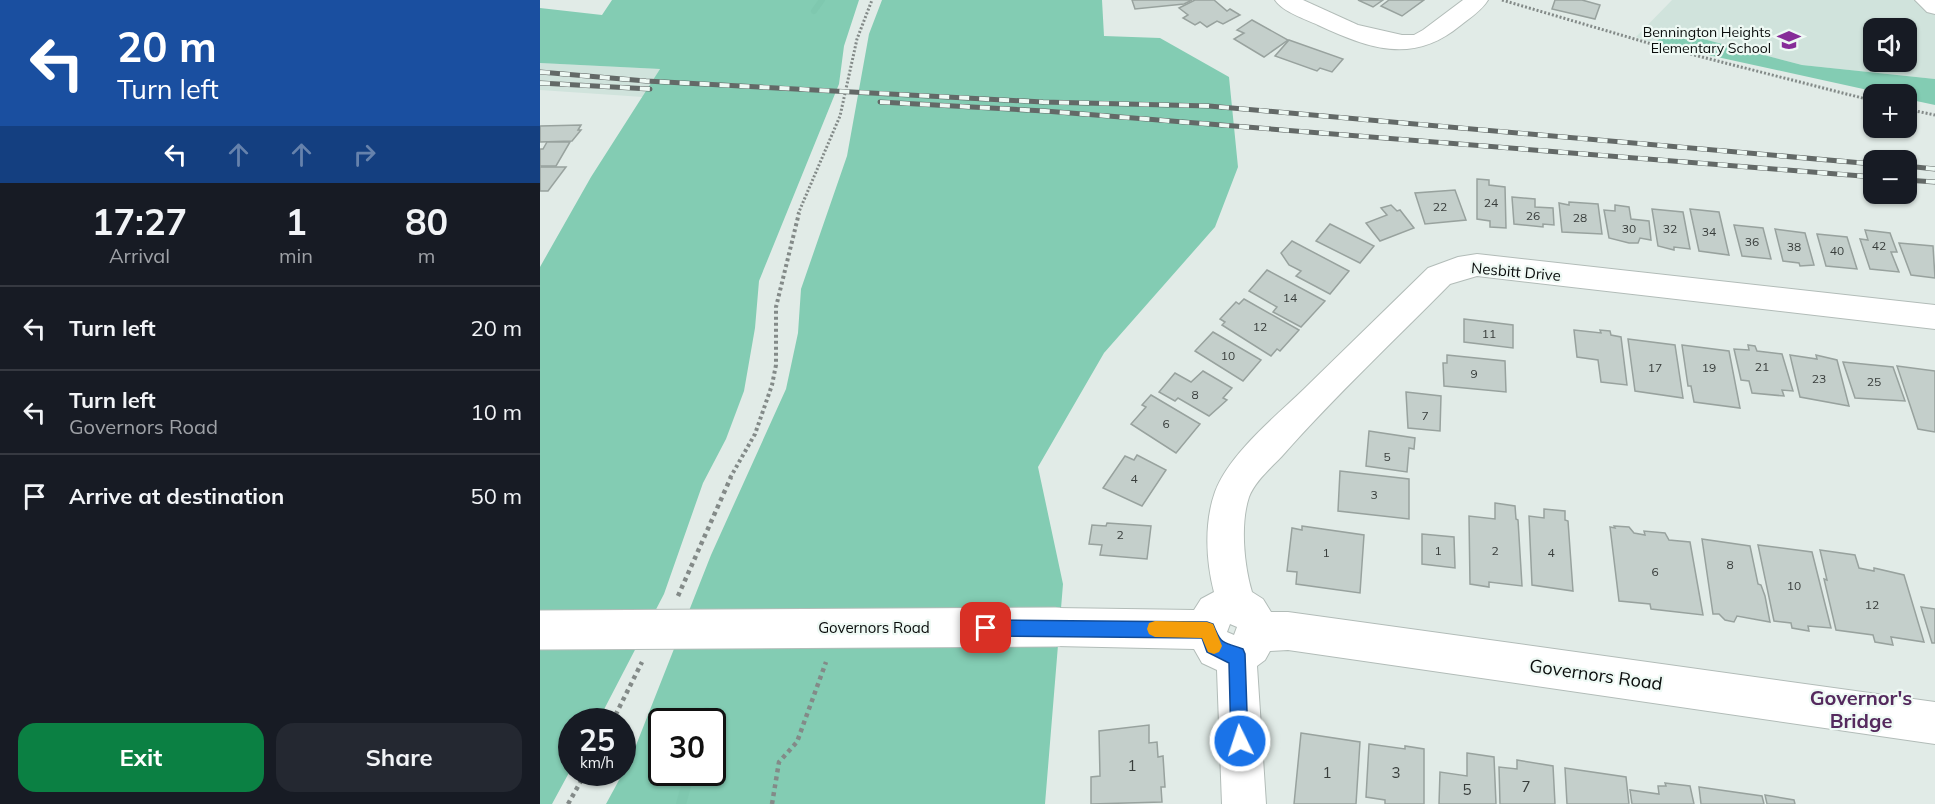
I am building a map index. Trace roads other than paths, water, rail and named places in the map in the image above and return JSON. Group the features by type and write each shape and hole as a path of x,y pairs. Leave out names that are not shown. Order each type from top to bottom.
{"street":[{"path":"1286,0 1318,16 1380,40 1417,42 1446,26 1477,0"},
{"path":"1926,0 1935,7"},
{"name":"Nesbitt Drive","path":"1244,804 1234,630 1226,566 1228,517 1232,494 1243,475 1285,429 1439,276 1458,268 1477,265 1935,317"},
{"name":"Governors Road","path":"540,630 1056,627 1288,631 1935,723"}],"waterway":[{"path":"814,11 822,0"},
{"path":"681,804 686,786"}],"railway":[{"path":"540,72 646,81 1043,102 1209,106 1863,163"},
{"path":"540,83 650,89"},
{"path":"880,102 1045,111 1863,176"},
{"path":"1917,167 1935,169"},
{"path":"1917,181 1935,182"}],"place":[{"name":"Bennington Heights Elementary School","path":"1789,40"}],"district":[{"name":"Governor's Bridge","path":"1861,710"}]}
